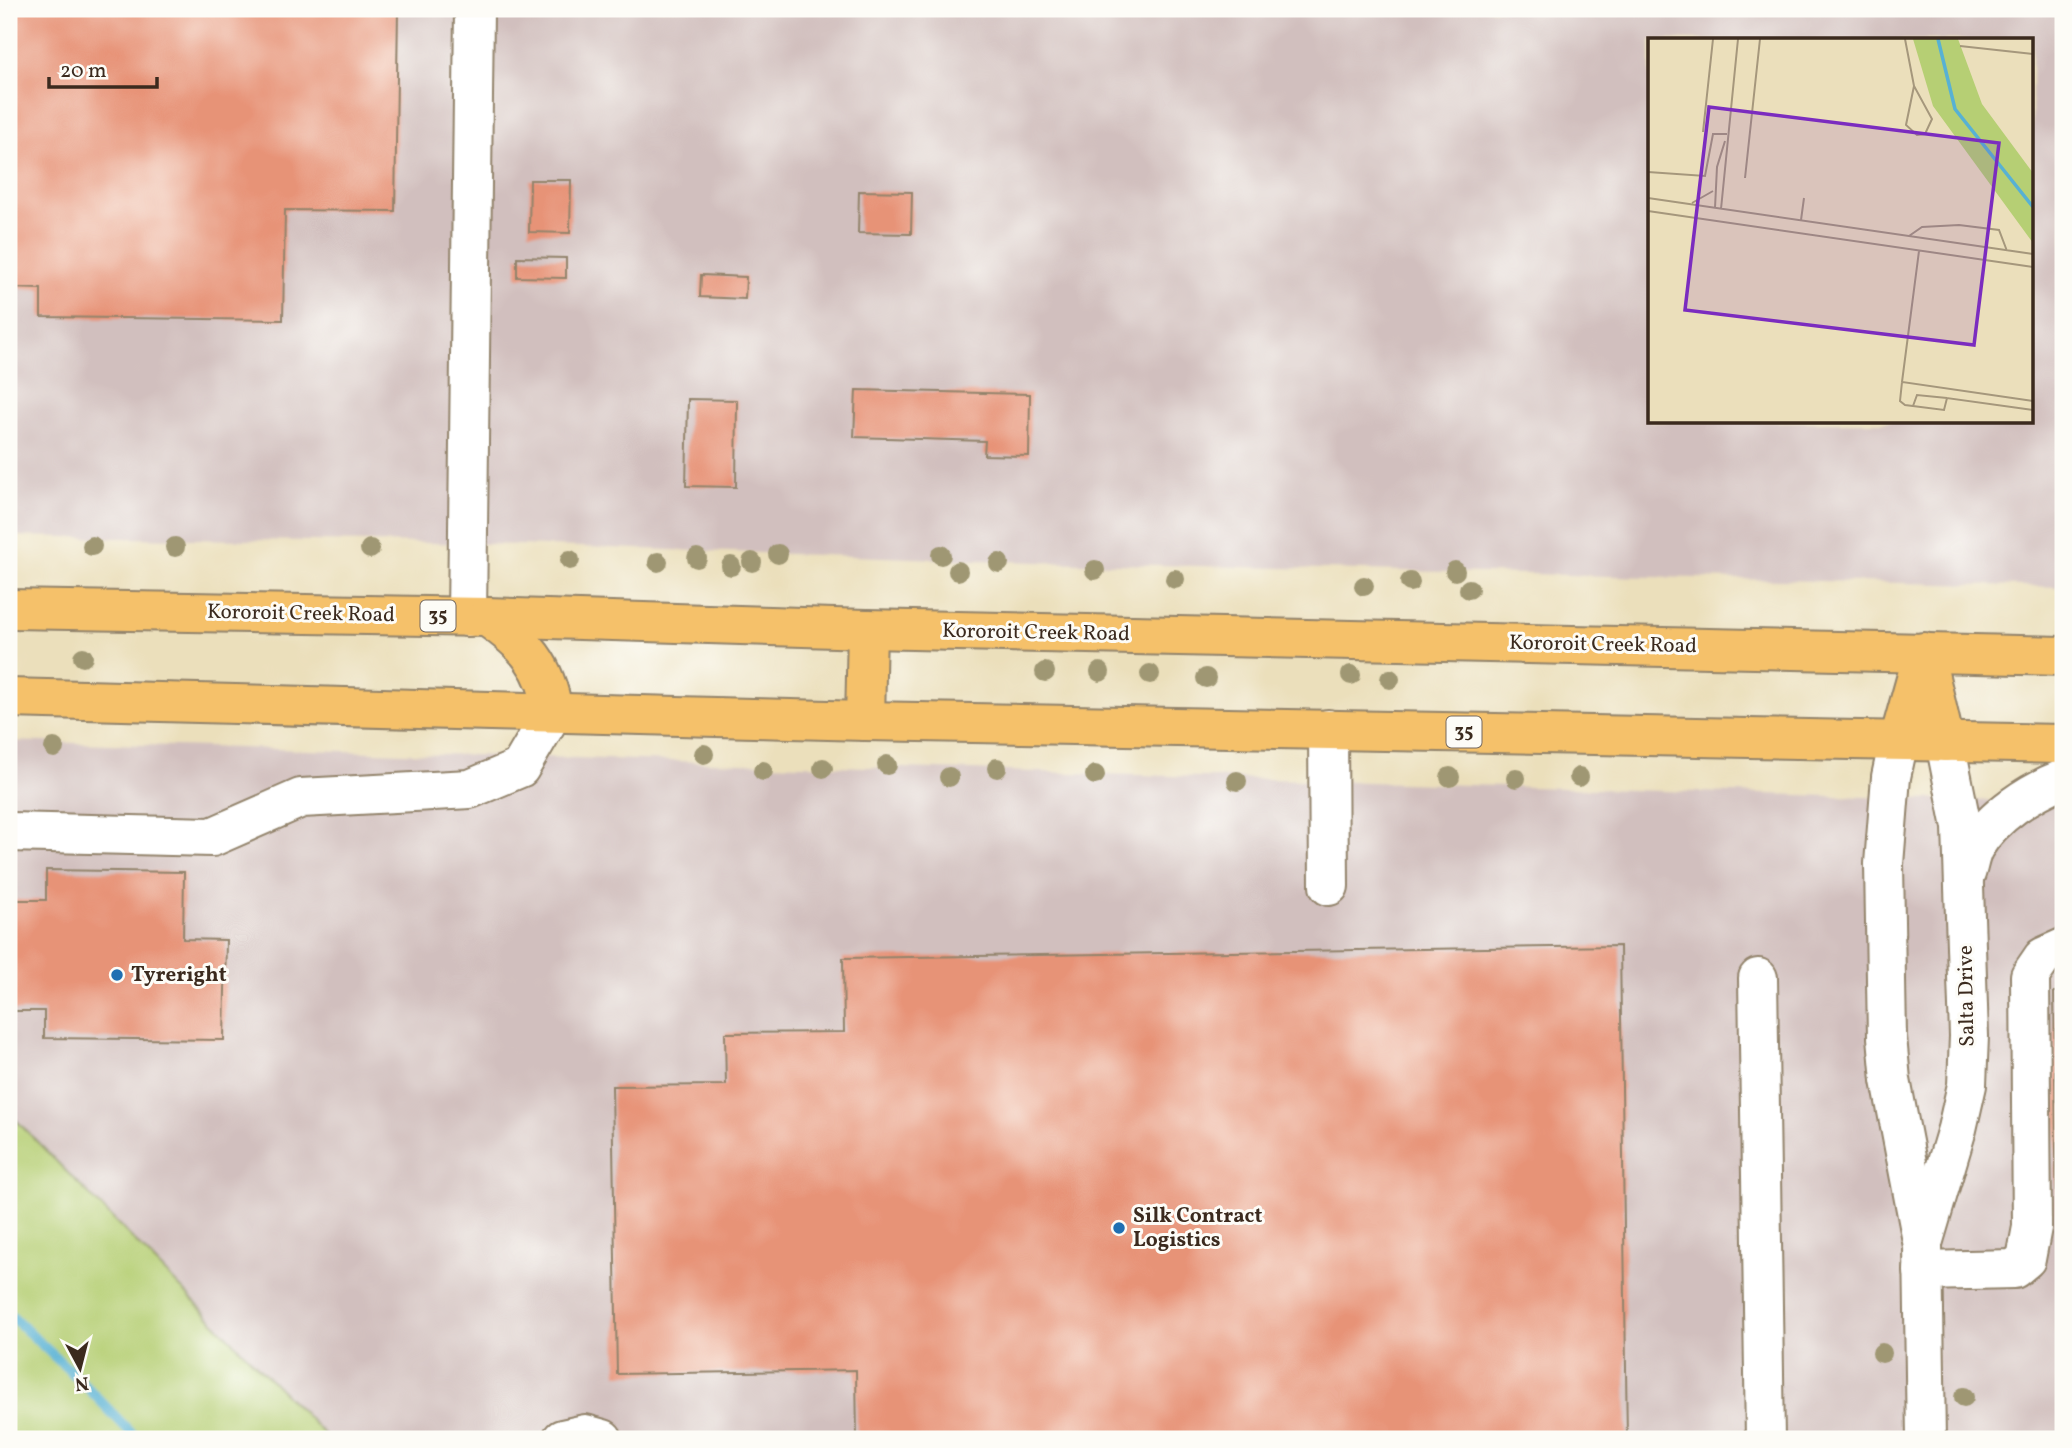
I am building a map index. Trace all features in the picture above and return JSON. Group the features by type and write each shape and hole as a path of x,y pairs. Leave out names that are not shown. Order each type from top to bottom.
{"main road":[{"name":"Kororoit Creek Road","path":"9,609 477,617 867,629 2063,656"},
{"path":"477,617 526,647 550,690 553,712"},
{"path":"865,721 867,629"},
{"path":"1899,740 1924,652"},
{"path":"1924,652 1945,742"},
{"name":"35","path":"9,698 865,721 2063,744"}],"street":[{"path":"474,9 477,617"},
{"path":"9,832 212,836 301,798 470,789 520,768 553,712"},
{"path":"1328,729 1329,887"},
{"name":"Salta Drive","path":"1899,740 1891,777 1884,864 1888,1037 1891,1080 1923,1258 1926,1439"},
{"name":"Salta Drive","path":"1923,1258 1957,1129 1966,1085 1969,1036 1962,827 1945,742"},
{"path":"1965,878 1974,848 1993,823 2018,803 2063,779"},
{"path":"1923,1258 2014,1269 2026,1259 2032,1227 2030,976 2043,957 2063,948"},
{"path":"1758,978 1765,1439"},
{"path":"562,1439 585,1434 603,1439"}],"shaded area":[{"path":"9,9 2063,9 2063,587 1036,562 487,544 9,536"},
{"path":"9,741 2063,803 2063,1439 329,1439 9,1113"}],"green space":[{"path":"9,1113 329,1439 9,1439"}],"building":[{"path":"9,9 398,9 395,211 285,210 283,320 41,317 41,289 9,288"},
{"path":"530,180 571,180 570,233 529,232"},
{"path":"859,191 912,192 911,234 858,233"},
{"path":"517,257 566,258 566,278 517,277"},
{"path":"701,275 746,277 745,299 700,297"},
{"path":"856,390 1030,394 1029,456 984,455 985,441 854,437"},
{"path":"688,399 737,400 736,487 686,486"},
{"name":"Tyreright","path":"46,870 184,872 183,939 226,940 224,1040 44,1038 44,1011 9,1011 9,900 46,900"},
{"name":"Silk Contract Logistics","path":"1620,946 1627,1439 857,1439 856,1370 617,1374 612,1086 726,1085 725,1033 844,1032 843,958"},
{"path":"2054,992 2063,992 2063,1231 2057,1231"}],"waterway":[{"path":"9,1314 84,1384 137,1439"}],"place":[{"name":"Tyreright","path":"117,975"},
{"name":"Silk Contract Logistics","path":"1119,1228"}]}
